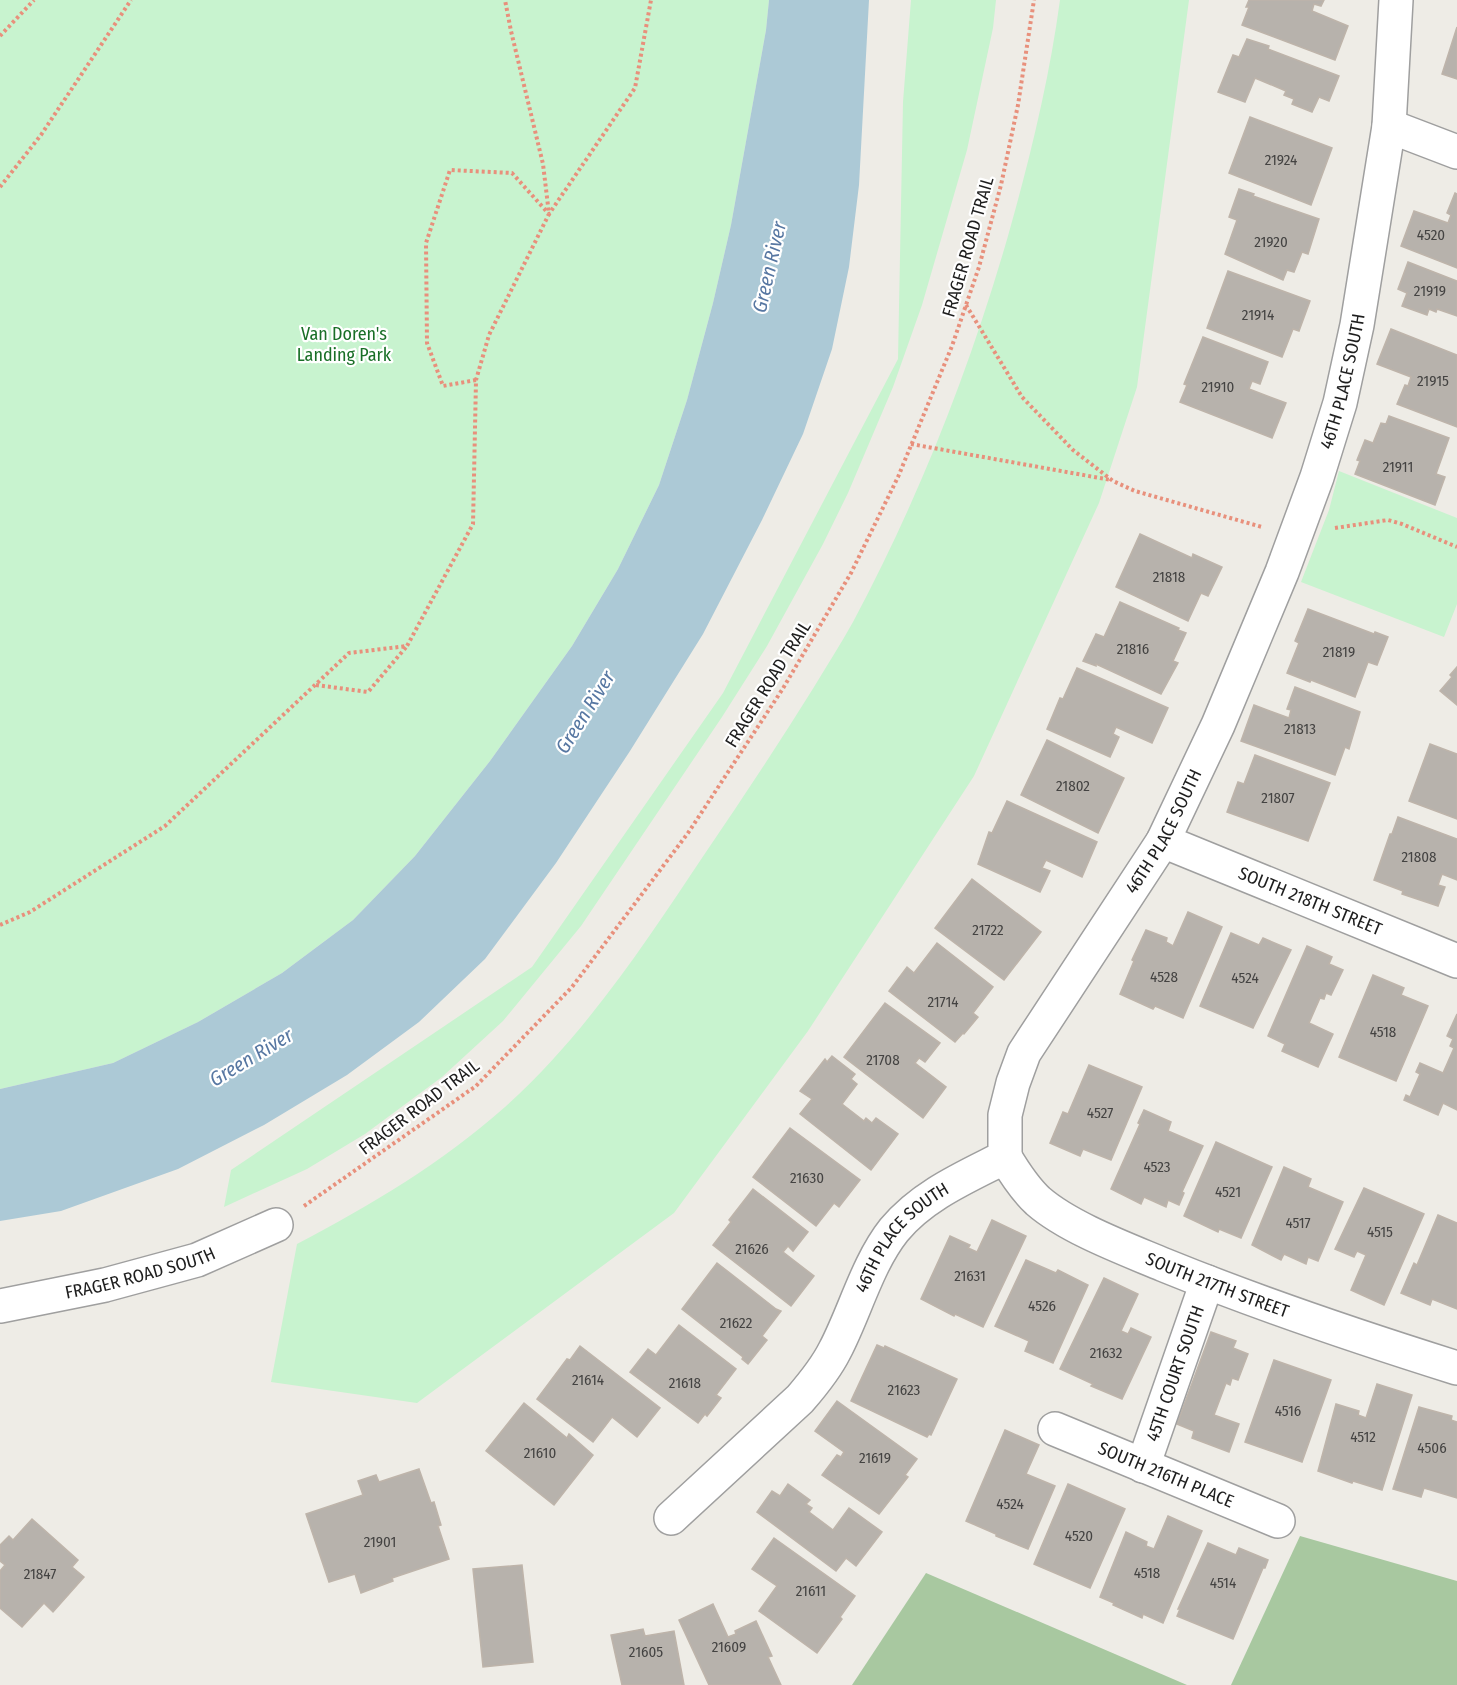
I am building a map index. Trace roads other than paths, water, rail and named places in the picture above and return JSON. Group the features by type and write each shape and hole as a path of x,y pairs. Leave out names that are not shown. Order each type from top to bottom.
{"street":[{"name":"46TH PLACE SOUTH","path":"671,1518 800,1399 818,1377 835,1352 880,1251 894,1230 912,1212 939,1191 1005,1157 1005,1115 1024,1053 1163,841 1218,725 1282,572 1340,403 1357,325 1389,126 1396,0"},
{"path":"1389,126 1457,152"},
{"name":"SOUTH 218TH STREET","path":"1163,841 1457,961"},
{"name":"SOUTH 217TH STREET","path":"1005,1157 1038,1201 1075,1225 1129,1251 1316,1323 1457,1368"},
{"name":"FRAGER ROAD SOUTH","path":"0,1306 105,1285 197,1260 276,1225"},
{"name":"45TH COURT SOUTH","path":"1143,1466 1207,1282"},
{"name":"SOUTH 216TH PLACE","path":"1055,1429 1278,1521"}],"water":[{"name":"Green River","path":"769,0 869,0 859,185 849,267 832,349 803,434 703,634 630,751 556,863 485,959 419,1022 347,1075 264,1125 178,1169 61,1211 0,1221 0,1089 113,1063 198,1022 282,973 353,920 415,856 490,761 572,646 618,569 659,485 687,400 731,225 766,30"}],"park label":[{"name":"Van Doren's Landing Park","path":"344,344"}]}
